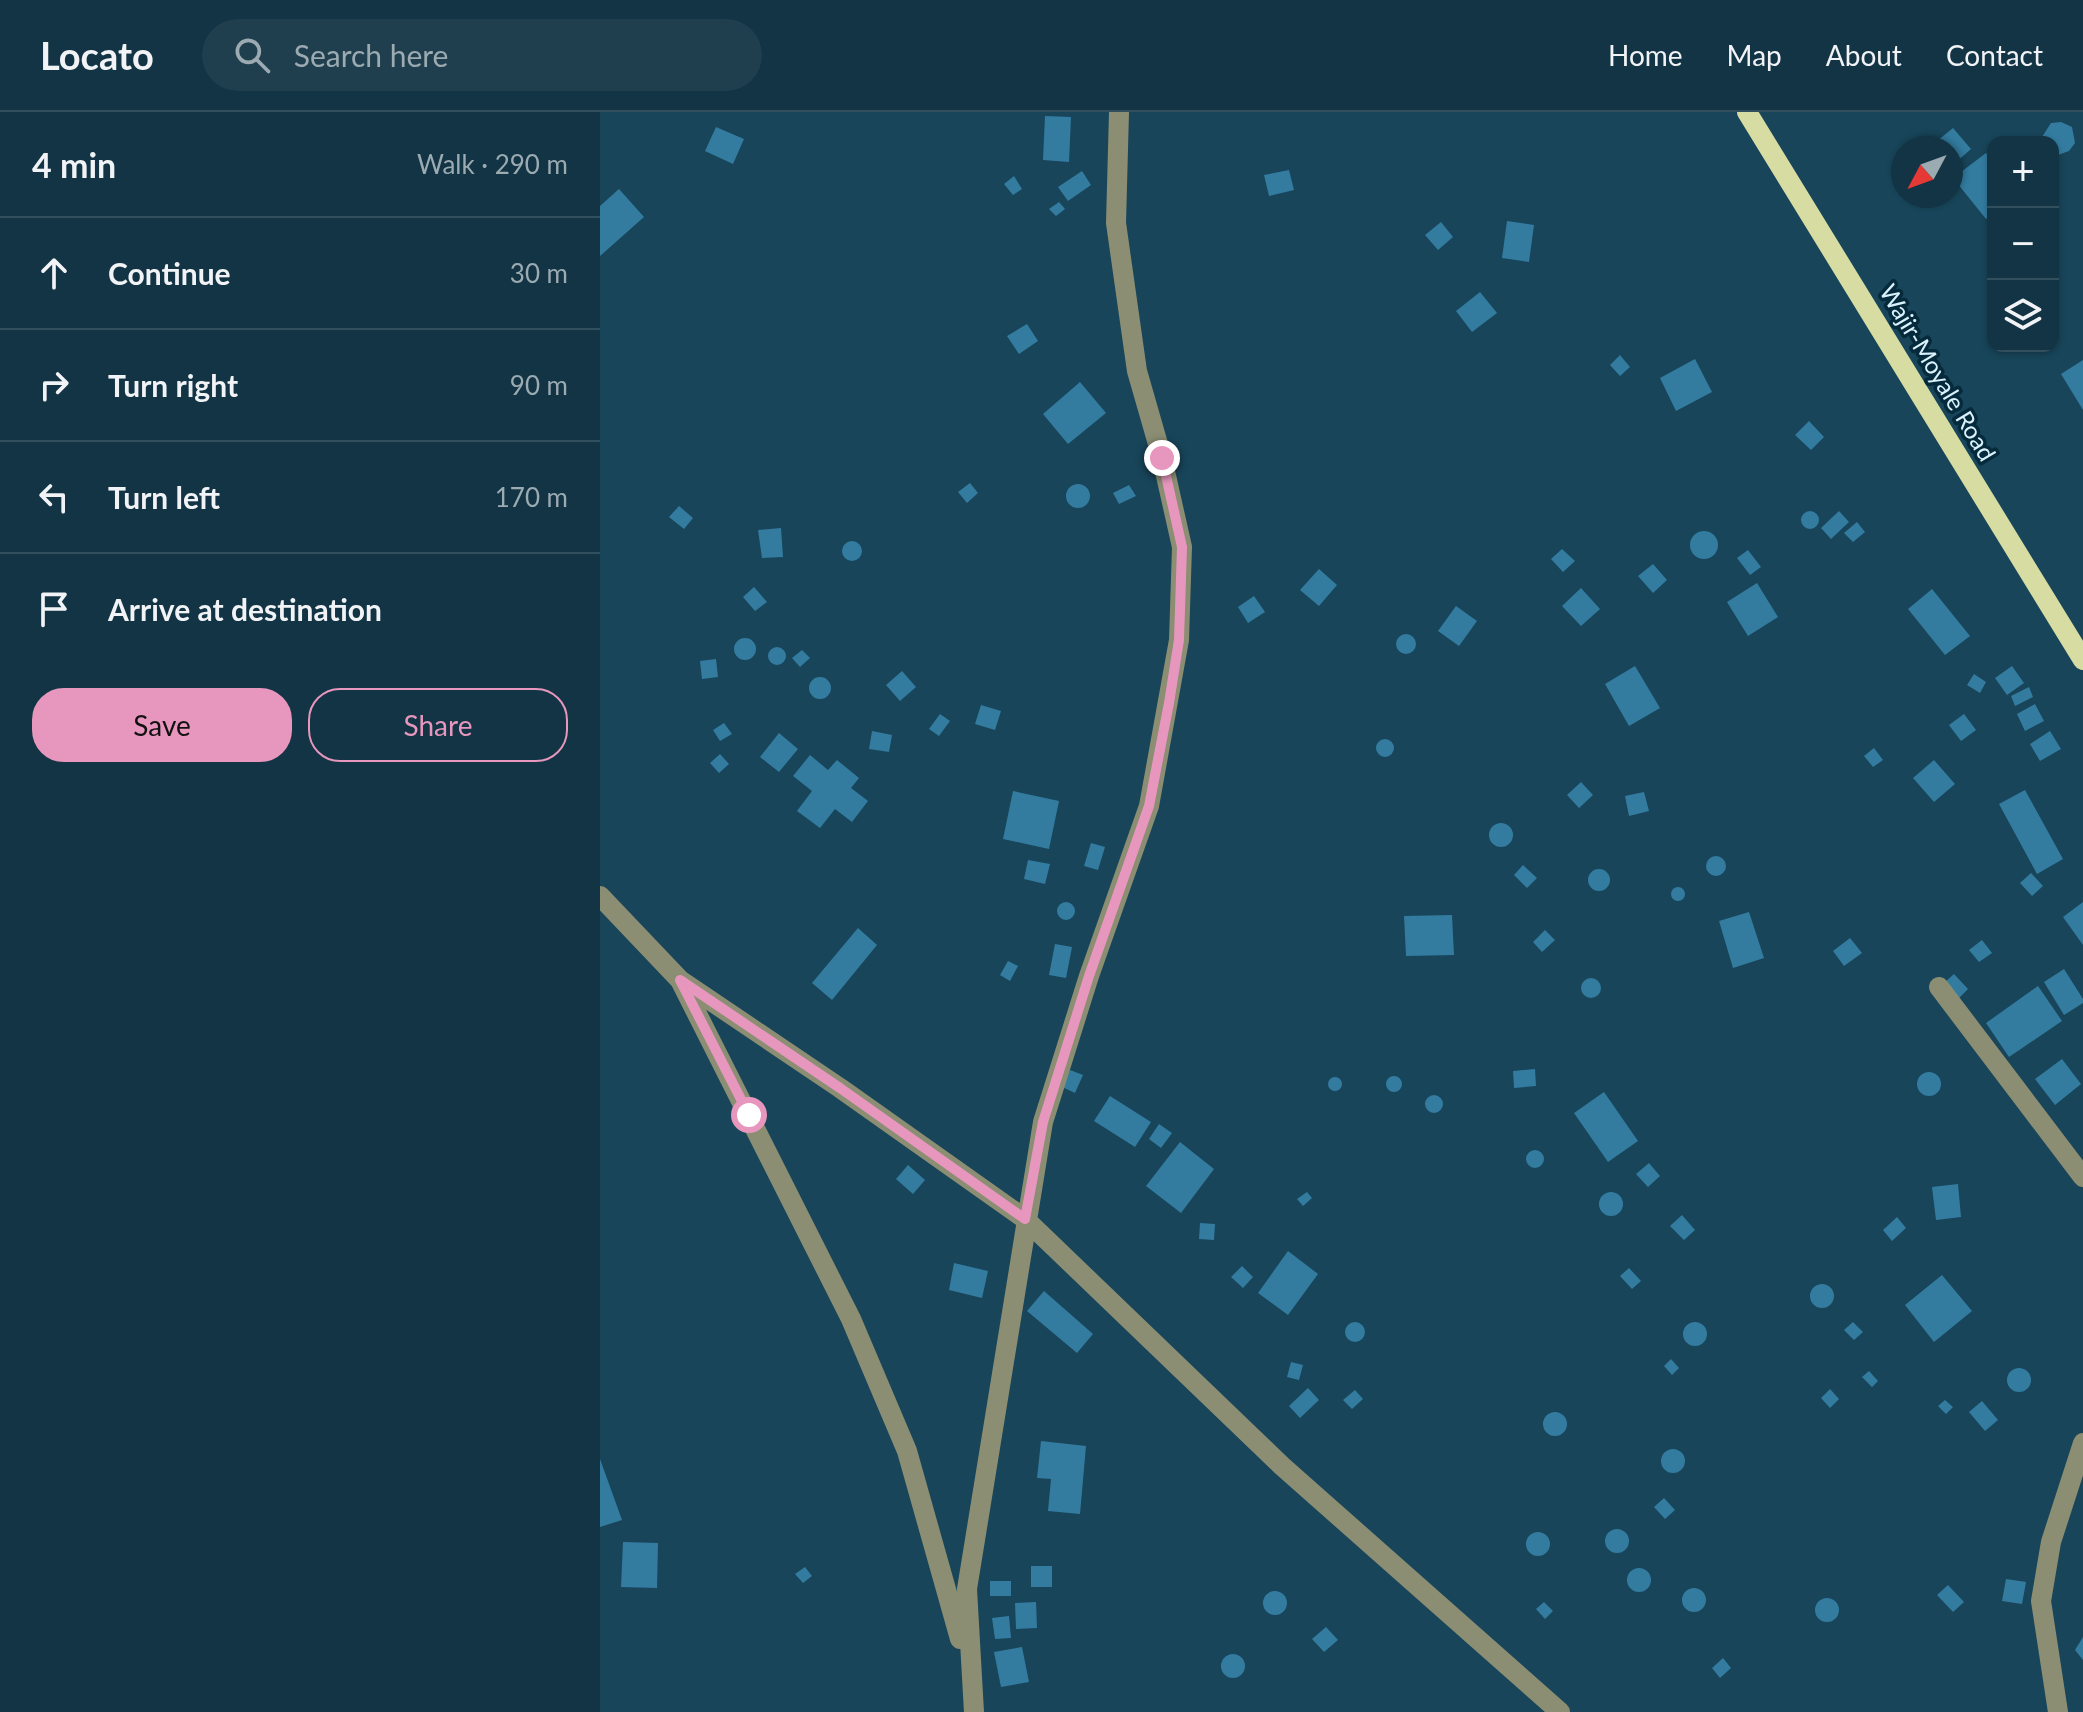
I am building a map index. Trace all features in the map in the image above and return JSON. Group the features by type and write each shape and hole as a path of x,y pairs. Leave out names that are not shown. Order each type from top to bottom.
{"main road":[{"name":"Wajir-Moyale Road","path":"1747,112 2083,660"}],"street":[{"path":"974,1712 967,1589 996,1428 1025,1219 1043,1122 1089,976 1149,806 1179,640 1182,547 1162,458 1137,371 1116,223 1119,112"},
{"path":"600,896 680,980 1025,1219 1282,1466 1560,1712"},
{"path":"680,980 851,1319 907,1451 971,1682"},
{"path":"1939,987 2083,1177"},
{"path":"2058,1712 2041,1601 2051,1542 2083,1443"}],"building":[{"path":"1045,116 1071,117 1069,162 1043,160"},
{"path":"2061,122 2072,127 2075,143 2069,151 2059,155 2059,136 2043,136 2051,123"},
{"path":"716,127 744,139 733,164 705,151"},
{"path":"1953,128 1960,136 1943,136"},
{"path":"1963,140 1971,149 1963,156"},
{"path":"1987,154 1986,219 1963,190 1963,170"},
{"path":"1289,170 1294,190 1269,196 1264,175"},
{"path":"1082,171 1091,185 1068,201 1058,187"},
{"path":"1014,176 1022,189 1013,195 1004,184"},
{"path":"619,189 644,217 600,256 600,206"},
{"path":"1059,202 1065,209 1056,216 1049,209"},
{"path":"1507,221 1534,225 1529,262 1502,258"},
{"path":"1441,222 1453,237 1438,250 1425,235"},
{"path":"1480,292 1497,313 1472,332 1456,311"},
{"path":"1027,324 1038,341 1019,354 1007,336"},
{"path":"1620,355 1630,367 1620,376 1610,365"},
{"path":"1695,359 1712,392 1676,411 1660,378"},
{"path":"2083,360 2083,410 2061,374"},
{"path":"1080,382 1106,413 1068,444 1043,414"},
{"path":"1809,421 1824,437 1811,450 1795,435"},
{"path":"970,483 978,493 967,503 958,492"},
{"path":"1078,484 1087,487 1090,496 1087,505 1078,508 1069,505 1066,496 1069,487"},
{"path":"1129,485 1136,496 1119,504 1113,493"},
{"path":"679,506 693,518 684,529 669,517"},
{"path":"1810,511 1819,520 1810,529 1801,520"},
{"path":"1839,511 1849,522 1831,539 1821,528"},
{"path":"1857,522 1865,532 1853,542 1844,533"},
{"path":"781,528 783,557 762,558 758,530"},
{"path":"1704,531 1714,535 1718,545 1714,555 1704,559 1694,555 1690,545 1694,535"},
{"path":"848,541 856,541 862,551 856,561 848,561 842,555 842,547"},
{"path":"1562,549 1575,561 1563,572 1551,559"},
{"path":"1748,550 1761,567 1750,575 1737,558"},
{"path":"1653,564 1667,580 1653,593 1638,576"},
{"path":"1319,569 1337,585 1319,606 1300,590"},
{"path":"1757,583 1778,617 1748,636 1727,602"},
{"path":"754,587 767,602 755,611 743,597"},
{"path":"1581,588 1600,609 1581,626 1562,606"},
{"path":"1932,589 1970,636 1945,655 1908,609"},
{"path":"1254,596 1265,612 1248,623 1238,607"},
{"path":"1456,606 1477,621 1459,646 1438,631"},
{"path":"1406,634 1413,637 1416,644 1413,651 1406,654 1399,651 1396,644 1399,637"},
{"path":"745,638 753,641 756,649 753,657 745,660 737,657 734,649 737,641"},
{"path":"773,647 781,647 786,656 784,663 773,665 768,660 768,652"},
{"path":"802,650 810,658 800,667 792,658"},
{"path":"716,659 718,677 702,679 700,661"},
{"path":"1635,666 1660,708 1629,726 1605,684"},
{"path":"2012,666 2024,683 2007,695 1995,678"},
{"path":"902,671 916,687 900,701 886,685"},
{"path":"1974,674 1986,682 1980,693 1967,685"},
{"path":"820,677 828,680 831,688 828,696 820,699 812,696 809,688 812,680"},
{"path":"2029,687 2033,697 2015,706 2011,696"},
{"path":"2035,704 2044,721 2025,731 2017,714"},
{"path":"981,705 1001,711 995,730 975,724"},
{"path":"940,714 950,721 939,736 929,729"},
{"path":"1964,714 1976,730 1961,741 1949,725"},
{"path":"724,723 732,734 720,741 713,730"},
{"path":"872,731 892,735 889,752 869,749"},
{"path":"2050,731 2061,749 2040,761 2030,744"},
{"path":"779,733 798,749 779,772 760,757"},
{"path":"1381,739 1389,739 1394,748 1392,755 1381,757 1376,752 1376,744"},
{"path":"1874,748 1883,760 1873,767 1864,756"},
{"path":"720,754 729,764 719,773 710,763"},
{"path":"810,755 828,770 837,760 859,778 851,788 868,801 852,822 835,809 820,828 797,811 812,791 793,776"},
{"path":"1934,760 1955,784 1934,802 1913,778"},
{"path":"1581,782 1593,795 1579,808 1567,795"},
{"path":"2025,790 2063,859 2037,874 1999,804"},
{"path":"1013,791 1059,801 1049,849 1003,839"},
{"path":"1644,792 1649,811 1629,816 1625,796"},
{"path":"1501,823 1510,826 1513,835 1510,844 1501,847 1492,844 1489,835 1492,826"},
{"path":"1091,843 1105,847 1098,870 1084,866"},
{"path":"1716,856 1723,859 1726,866 1723,873 1716,876 1709,873 1706,866 1709,859"},
{"path":"1028,860 1050,864 1045,884 1024,879"},
{"path":"1523,865 1537,878 1527,888 1514,875"},
{"path":"1599,869 1610,880 1599,891 1588,880"},
{"path":"2031,873 2043,886 2032,896 2020,883"},
{"path":"1678,887 1685,894 1678,901 1671,894"},
{"path":"1062,902 1070,902 1075,911 1073,918 1062,920 1057,915 1057,907"},
{"path":"2083,902 2083,945 2063,917"},
{"path":"1749,912 1764,958 1733,968 1719,921"},
{"path":"1452,915 1454,955 1406,956 1404,916"},
{"path":"858,928 877,945 832,1000 812,983"},
{"path":"1545,930 1555,940 1542,952 1533,942"},
{"path":"1850,938 1862,953 1844,966 1833,951"},
{"path":"1982,940 1992,953 1979,962 1969,950"},
{"path":"1055,944 1072,947 1066,978 1049,975"},
{"path":"1008,961 1018,966 1010,981 1000,975"},
{"path":"2064,969 2083,1003 2064,1015 2044,982"},
{"path":"1954,974 1968,989 1959,998 1944,983"},
{"path":"1587,978 1595,978 1601,988 1595,998 1587,998 1581,992 1581,984"},
{"path":"2038,986 2062,1021 2009,1057 1986,1023"},
{"path":"2062,1059 2081,1084 2055,1105 2035,1079"},
{"path":"1535,1069 1536,1086 1514,1088 1513,1071"},
{"path":"1070,1070 1083,1075 1075,1093 1062,1087"},
{"path":"1929,1072 1940,1079 1941,1084 1934,1095 1929,1096 1918,1089 1917,1084 1924,1073"},
{"path":"1394,1076 1400,1078 1400,1090 1394,1092 1388,1090 1386,1084 1388,1078"},
{"path":"1335,1077 1342,1084 1335,1091 1328,1084"},
{"path":"1604,1092 1638,1141 1608,1162 1574,1113"},
{"path":"1434,1095 1443,1104 1434,1113 1425,1104"},
{"path":"1110,1096 1151,1122 1135,1147 1094,1121"},
{"path":"1159,1124 1172,1133 1161,1148 1149,1139"},
{"path":"1180,1142 1214,1169 1181,1213 1146,1186"},
{"path":"1535,1150 1544,1159 1535,1168 1526,1159"},
{"path":"1649,1163 1660,1176 1648,1187 1636,1174"},
{"path":"908,1165 925,1180 913,1194 896,1179"},
{"path":"1958,1184 1961,1217 1936,1220 1932,1187"},
{"path":"1307,1192 1312,1198 1303,1206 1297,1199"},
{"path":"1611,1192 1619,1196 1623,1204 1619,1212 1611,1216 1603,1212 1599,1204 1603,1196"},
{"path":"1682,1215 1695,1230 1684,1240 1670,1226"},
{"path":"1897,1217 1906,1228 1892,1241 1883,1230"},
{"path":"1200,1223 1215,1224 1214,1240 1199,1239"},
{"path":"1288,1251 1318,1274 1288,1315 1258,1293"},
{"path":"954,1263 988,1271 982,1298 949,1290"},
{"path":"1242,1266 1253,1277 1243,1288 1231,1277"},
{"path":"1629,1268 1641,1281 1632,1289 1620,1276"},
{"path":"1942,1275 1972,1311 1934,1342 1905,1305"},
{"path":"1822,1284 1830,1288 1834,1296 1830,1304 1822,1308 1814,1304 1810,1296 1814,1288"},
{"path":"1044,1291 1093,1334 1077,1353 1027,1311"},
{"path":"1351,1322 1359,1322 1365,1332 1359,1342 1351,1342 1345,1336 1345,1328"},
{"path":"1695,1322 1706,1329 1707,1334 1700,1345 1695,1346 1684,1339 1683,1334 1690,1323"},
{"path":"1853,1322 1863,1332 1854,1340 1844,1330"},
{"path":"1671,1359 1679,1368 1672,1375 1664,1366"},
{"path":"1291,1362 1303,1365 1299,1380 1287,1377"},
{"path":"2019,1368 2030,1375 2031,1380 2024,1391 2019,1392 2008,1385 2007,1380 2014,1369"},
{"path":"1869,1371 1878,1381 1872,1387 1862,1377"},
{"path":"1308,1388 1319,1400 1300,1418 1289,1406"},
{"path":"1830,1389 1839,1399 1830,1408 1821,1398"},
{"path":"1355,1390 1363,1399 1352,1409 1343,1400"},
{"path":"1945,1400 1953,1407 1946,1414 1938,1406"},
{"path":"1982,1401 1998,1420 1985,1431 1969,1412"},
{"path":"1555,1412 1566,1419 1567,1424 1560,1435 1555,1436 1544,1429 1543,1424 1550,1413"},
{"path":"1041,1441 1086,1446 1080,1514 1048,1511 1051,1479 1037,1478"},
{"path":"1673,1449 1684,1456 1685,1461 1678,1472 1673,1473 1662,1466 1661,1461 1668,1450"},
{"path":"600,1459 622,1520 600,1527"},
{"path":"1664,1498 1675,1510 1665,1519 1654,1507"},
{"path":"1617,1529 1625,1533 1629,1541 1625,1549 1617,1553 1609,1549 1605,1541 1609,1533"},
{"path":"1538,1532 1546,1536 1550,1544 1546,1552 1538,1556 1530,1552 1526,1544 1530,1536"},
{"path":"623,1542 658,1543 657,1588 621,1587"},
{"path":"1031,1566 1052,1566 1052,1587 1031,1587"},
{"path":"805,1567 812,1576 803,1583 795,1574"},
{"path":"1639,1568 1650,1575 1651,1580 1644,1591 1639,1592 1628,1585 1627,1580 1634,1569"},
{"path":"2006,1579 2026,1582 2022,1604 2002,1601"},
{"path":"990,1581 1011,1581 1011,1596 990,1596"},
{"path":"1948,1585 1964,1602 1953,1612 1937,1595"},
{"path":"1694,1588 1702,1592 1706,1600 1702,1608 1694,1612 1686,1608 1682,1600 1686,1592"},
{"path":"1275,1591 1286,1598 1287,1603 1280,1614 1275,1615 1264,1608 1263,1603 1270,1592"},
{"path":"1827,1598 1838,1605 1839,1610 1832,1621 1827,1622 1816,1615 1815,1610 1822,1599"},
{"path":"1036,1602 1037,1628 1016,1629 1015,1603"},
{"path":"1544,1602 1553,1611 1545,1619 1536,1609"},
{"path":"1009,1616 1011,1638 995,1639 992,1618"},
{"path":"1326,1627 1338,1640 1324,1652 1312,1639"},
{"path":"2083,1637 2083,1660 2075,1650"},
{"path":"1022,1647 1029,1682 1001,1687 994,1652"},
{"path":"1233,1654 1244,1661 1245,1666 1238,1677 1233,1678 1222,1671 1221,1666 1228,1655"},
{"path":"1723,1658 1731,1668 1720,1678 1712,1668"}],"route":[{"path":"749,1115 680,980 1025,1219 1043,1122 1089,976 1149,806 1169,703 1179,640 1182,547 1162,458"}]}
